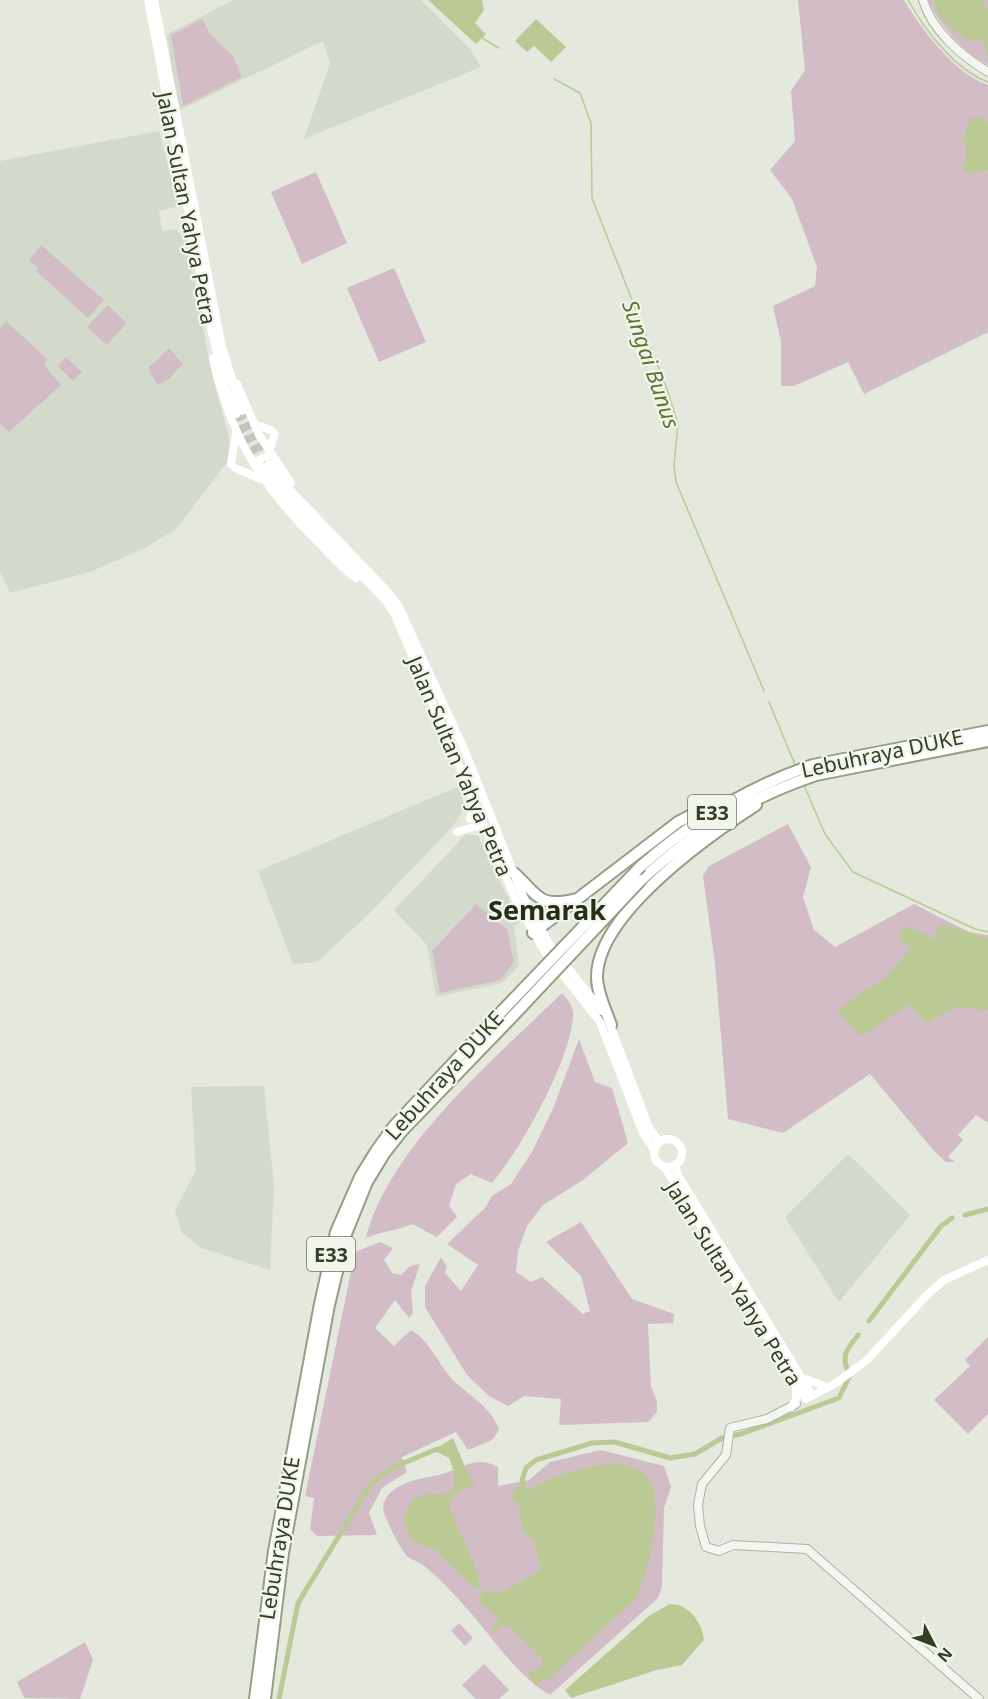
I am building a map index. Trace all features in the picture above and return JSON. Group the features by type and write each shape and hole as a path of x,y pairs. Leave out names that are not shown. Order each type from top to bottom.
{"highway":[{"name":"Lebuhraya DUKE","path":"255,1699 279,1552 329,1305 346,1234 367,1182 402,1131 641,866 690,826 761,785 815,770 988,731"},
{"name":"Lebuhraya DUKE","path":"815,770 988,741"},
{"name":"Lebuhraya DUKE","path":"507,1013 641,880 704,828 750,801 783,788 795,777"},
{"path":"536,930 585,895 678,822 734,793 761,785"},
{"path":"611,1025 597,976 598,966 614,931 649,887 670,868 736,817 783,788"},
{"path":"514,873 531,892 544,900 560,902 585,895"},
{"name":"Lebuhraya DUKE","path":"265,1699 279,1552"}],"main road":[{"name":"Jalan Sultan Yahya Petra","path":"147,0 227,392 240,415"},
{"name":"Jalan Sultan Yahya Petra","path":"154,0 209,302"},
{"path":"209,302 220,316 235,379 240,415 233,466 263,481 289,513 342,566 369,585"},
{"path":"240,415 273,432 263,481"},
{"path":"254,424 266,461"},
{"path":"236,433 266,461"},
{"name":"Jalan Sultan Yahya Petra","path":"266,461 387,591 405,620 492,815 536,930 591,994 611,1025 649,1128 660,1142 672,1140 680,1146 681,1157 675,1165 664,1166"},
{"name":"Jalan Sultan Yahya Petra","path":"266,461 289,501 386,601 398,619 490,835 536,930 600,1022 643,1133 655,1151 658,1162 664,1166 799,1381"},
{"path":"478,782 479,810 492,815"},
{"path":"470,819 474,801"},
{"path":"457,832 477,826 490,835"},
{"path":"655,1151 660,1142"},
{"name":"Jalan Sultan Yahya Petra","path":"675,1165 678,1175 807,1396"},
{"path":"807,1396 848,1372 876,1350 929,1292 944,1280 988,1258"},
{"path":"807,1396 822,1385 848,1372"},
{"path":"791,1407 796,1400 799,1381 822,1385"}],"street":[{"path":"923,0 928,13 946,37 988,72"},
{"path":"807,1396 768,1419 731,1427 726,1455 702,1484 698,1505 700,1526 706,1546 719,1551 733,1545 807,1549 979,1699"}],"shaded area":[{"path":"234,0 421,0 469,48 481,67 304,139 330,63 323,41 178,111 167,34"},
{"path":"428,0 482,0 484,10 475,23 486,34 476,44"},
{"path":"798,0 904,0 929,37 951,61 963,71 988,85 988,332 864,394 848,362 794,386 781,386 781,342 773,306 815,286 817,267 792,199 770,170 795,141 791,91 805,70"},
{"path":"928,0 988,0 988,65 961,46 939,19"},
{"path":"934,0 981,0 985,3 983,5 988,9 988,61 984,42 979,39 969,41 952,28 938,13"},
{"path":"202,19 211,35 233,56 242,77 183,106 171,35"},
{"path":"536,19 566,47 551,62 534,46 527,52 515,41"},
{"path":"981,117 988,123 988,170 971,174 963,170 967,153 963,141 971,118"},
{"path":"159,131 179,206 159,211 162,231 175,229 187,241 212,375 230,441 228,461 176,529 145,548 90,572 10,593 0,571 0,161"},
{"path":"316,172 347,243 302,264 271,192"},
{"path":"41,245 104,300 88,318 36,271 38,268 29,260"},
{"path":"394,268 426,342 379,362 347,288"},
{"path":"108,305 127,323 107,345 87,327"},
{"path":"6,321 47,359 44,365 61,385 9,432 0,423 0,328"},
{"path":"169,348 183,364 168,380 158,385 149,367"},
{"path":"66,357 82,372 73,381 58,366"},
{"path":"462,785 463,810 453,826 370,913 317,962 293,964 258,871"},
{"path":"788,824 811,867 803,897 814,930 835,947 914,904 969,932 988,935 988,1123 976,1115 958,1135 963,1140 948,1157 955,1162 946,1162 934,1151 870,1074 783,1133 728,1119 715,964 703,876 709,866"},
{"path":"466,834 478,836 520,922 514,926 519,966 502,983 436,997 427,945 394,910"},
{"path":"476,904 507,929 514,962 501,980 440,993 432,951"},
{"path":"940,924 988,938 988,1010 956,1007 927,1023 909,1005 861,1036 837,1011 866,989 883,981 911,948 900,941 899,932 907,926 934,939"},
{"path":"562,993 573,1010 570,1035 563,1057 530,1127 492,1183 471,1174 456,1184 449,1206 457,1217 437,1237 412,1224 366,1238 378,1204 397,1170 421,1137 477,1075"},
{"path":"579,1039 595,1082 612,1088 628,1143 583,1180 543,1205 527,1226 518,1251 516,1272 531,1282 542,1277 583,1314 590,1311 581,1276 546,1242 581,1222 632,1299 674,1314 673,1323 648,1324 651,1386 657,1402 657,1412 648,1422 559,1425 561,1399 524,1396 508,1406 489,1396 467,1375 425,1307 425,1286 441,1257 447,1266 445,1273 461,1291 478,1265 447,1244 485,1208 492,1196 511,1184 533,1150 554,1106"},
{"path":"264,1086 274,1187 270,1270 202,1248 182,1233 175,1210 196,1171 191,1087"},
{"path":"848,1154 910,1215 839,1302 785,1217"},
{"path":"380,1242 393,1248 384,1260 392,1273 401,1275 410,1266 420,1264 411,1291 413,1313 409,1318 395,1300 375,1328 394,1346 411,1330 418,1335 429,1346 453,1380 491,1415 499,1430 492,1440 468,1450 456,1432 402,1457 407,1472 382,1488 369,1513 377,1535 317,1536 310,1529 314,1498 305,1496 355,1252"},
{"path":"988,1337 988,1414 968,1434 934,1400 970,1366 965,1360"},
{"path":"453,1438 470,1479 476,1483 453,1496 449,1506 478,1574 480,1587 477,1590 435,1550 413,1541 403,1517 414,1498 430,1494 445,1495 454,1487 454,1472 449,1458 433,1450"},
{"path":"601,1450 664,1466 671,1487 664,1508 662,1587 658,1598 550,1695 514,1665 438,1578 423,1565 407,1556 393,1533 383,1507 390,1493 403,1484 443,1474 466,1465 481,1462 498,1467 498,1486 529,1480 550,1462"},
{"path":"620,1463 646,1475 654,1493 653,1540 637,1597 548,1680 542,1680 536,1686 528,1673 543,1666 543,1659 509,1626 502,1625 493,1633 490,1630 499,1619 480,1602 484,1591 503,1592 541,1570 534,1542 523,1531 519,1506 511,1496 516,1487 526,1486 528,1491 549,1479 572,1471"},
{"path":"670,1604 689,1611 703,1633 704,1640 682,1665 657,1670 571,1698 565,1690 650,1615"},
{"path":"459,1623 473,1638 465,1646 451,1631"},
{"path":"85,1642 93,1660 80,1699 24,1698 17,1682"},
{"path":"484,1664 509,1690 499,1699 476,1699 462,1685"}],"waterway":[{"path":"908,0 932,36 952,58 988,82"},
{"path":"482,38 499,48"},
{"name":"Sungai Bunus","path":"554,79 580,93 591,123 592,198 668,392 678,424 674,465 676,482 764,691"},
{"name":"Sungai Bunus","path":"769,702 796,767"},
{"name":"Sungai Bunus","path":"804,785 825,834 853,872 975,929 988,932"},
{"path":"965,1215 988,1209"},
{"path":"869,1321 941,1226 952,1218"},
{"path":"524,1491 522,1480 526,1468 536,1460 592,1443 615,1442 670,1458 695,1454 722,1438 741,1434 839,1398 850,1375 845,1363 846,1354 858,1335"},
{"path":"279,1699 298,1603 370,1485 392,1468 437,1449"}],"tunnel":[{"path":"242,411 268,461"},
{"path":"236,414 249,443 262,464"}],"district":[{"name":"Semarak","path":"547,909"}]}
